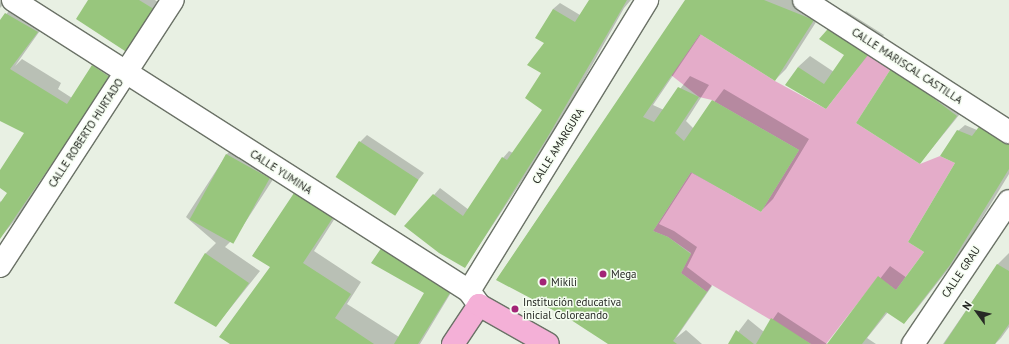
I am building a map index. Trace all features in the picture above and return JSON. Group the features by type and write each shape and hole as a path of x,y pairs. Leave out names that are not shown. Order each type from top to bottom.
{"main road":[{"name":"CALLE AMARGURA","path":"453,344 474,298"},
{"name":"CALLE YUMINA","path":"474,298 548,344"}],"street":[{"name":"CALLE YUMINA","path":"13,0 474,298"},
{"name":"CALLE ROBERTO HURTADO","path":"0,266 173,0"},
{"name":"CALLE AMARGURA","path":"474,298 647,0"},
{"name":"CALLE MARISCAL CASTILLA","path":"804,0 1009,132"},
{"name":"CALLE GRAU","path":"912,344 1009,201"}],"shaded area":[{"path":"700,34 775,81 826,109 874,47 892,67 856,123 920,164 940,156 955,163 908,242 924,252 896,290 878,277 826,344 811,344 712,285 707,292 681,273 691,253 668,237 653,231 691,172 761,212 799,150 712,100 699,97 671,75"}],"building":[{"path":"88,0 139,0 157,11 128,53 76,19"},
{"path":"589,0 627,0 547,138 465,268 439,253 404,226 433,194 463,216 502,157 507,160 542,110 525,98 541,73 527,65 544,43 535,38 553,9 575,22"},
{"path":"685,0 764,0 814,20 775,81 700,34 643,117 654,122 678,87 699,97 675,133 684,141 712,100 799,150 761,212 691,172 653,231 668,237 691,254 681,273 707,292 673,341 677,344 608,344 568,318 496,280"},
{"path":"5,13 38,32 10,69 67,104 92,65 111,78 0,239 0,203 7,193 0,188 0,170 24,133 0,121 0,20"},
{"path":"834,22 874,47 826,109 785,85 798,67 824,84 844,55 819,39"},
{"path":"892,67 957,116 920,164 856,123"},
{"path":"981,124 1009,140 1009,169 950,265 904,324 886,312 862,344 827,344 878,276 896,290 924,252 908,242 955,163 940,156 957,130 972,136"},
{"path":"359,141 419,180 395,216 336,177"},
{"path":"226,154 270,178 233,244 190,220"},
{"path":"294,193 334,216 303,263 351,294 335,318 374,344 230,344 219,337 270,267 252,256"},
{"path":"382,247 453,288 418,344 394,344 424,293 371,263"},
{"path":"205,253 249,283 216,327 174,303"},
{"path":"997,264 1009,271 1009,324 995,344 944,344"},
{"path":"771,318 811,344 756,344"},
{"path":"736,330 754,344 728,344"}],"place":[{"name":"Mega","path":"603,274"},
{"name":"Mikili","path":"543,282"},
{"name":"Institución educativa inicial Coloreando","path":"515,309"}]}
